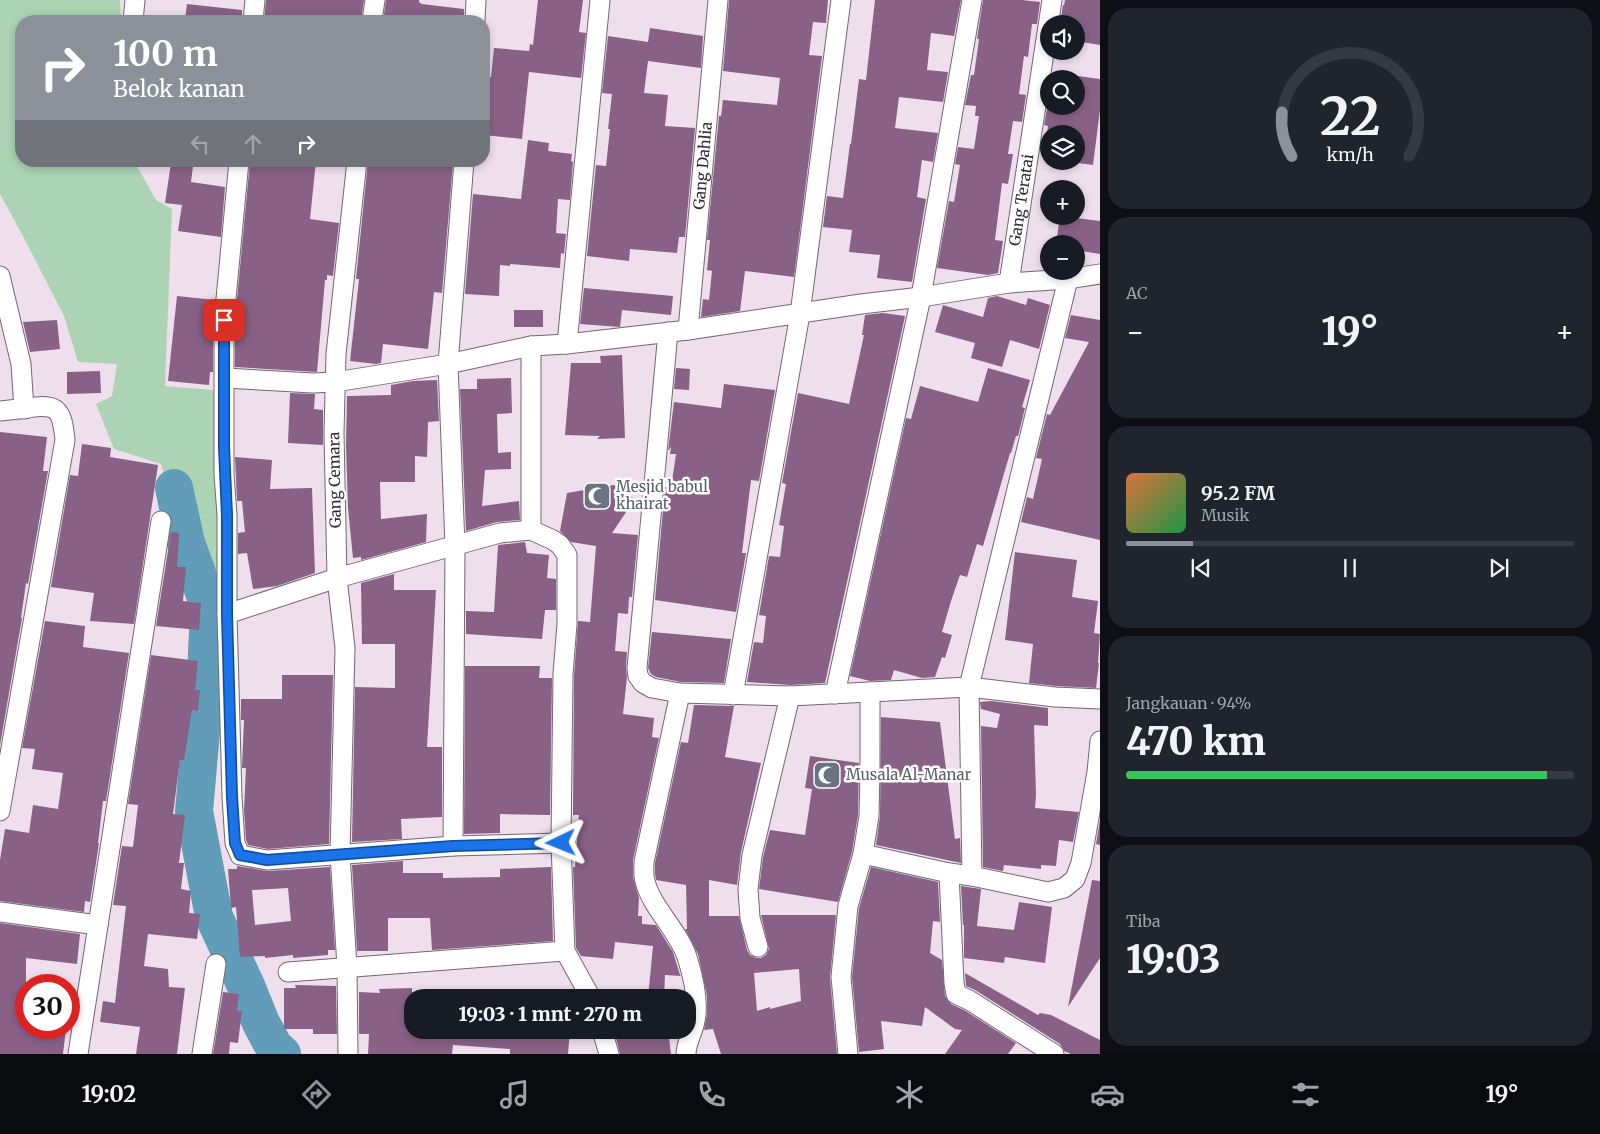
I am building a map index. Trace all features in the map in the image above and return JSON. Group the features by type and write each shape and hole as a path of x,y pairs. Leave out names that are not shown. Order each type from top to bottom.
{"street":[{"path":"134,15 135,0"},
{"path":"254,15 255,0"},
{"path":"373,15 375,0"},
{"path":"475,15 476,0"},
{"path":"566,344 600,0"},
{"name":"Gang Dahlia","path":"688,330 718,0"},
{"path":"733,695 800,314 841,0"},
{"path":"834,694 921,297 972,0"},
{"name":"Gang Teratai","path":"1009,283 1052,0"},
{"path":"238,167 224,320 224,474 227,515 227,614 232,797 235,843 240,855 267,860 453,846 561,843"},
{"name":"Gang Cemara","path":"348,1054 347,967 340,854 345,648 336,578 335,382 336,354 356,167"},
{"path":"453,846 455,546 448,364 464,167"},
{"path":"1085,276 1100,274"},
{"path":"0,276 21,364 24,408"},
{"path":"225,378 314,384 335,382 448,364 530,346 566,344 688,330 1009,283 1053,280"},
{"path":"972,876 969,687 1068,280"},
{"path":"668,332 637,668 638,676 643,683 652,688 680,694 790,696 969,687 1055,697 1100,699"},
{"path":"530,346 531,530"},
{"path":"0,411 44,405 53,407 64,424 65,440 0,811"},
{"path":"78,1054 160,521"},
{"path":"227,614 336,578 500,533 531,530 560,545 567,555 567,624 563,674 561,843 565,951 587,989"},
{"path":"848,1054 841,977 848,906 862,854 869,816 870,692"},
{"path":"680,694 644,862 644,879 648,891 677,936 687,957 696,1004 695,1022 686,1054"},
{"path":"758,947 750,918 748,889 752,855 790,696"},
{"path":"862,854 949,874 972,876 1048,892 1064,888 1076,879 1080,863 1097,772 1100,742"},
{"path":"949,874 956,994 969,1000 1054,1054"},
{"path":"0,912 98,925"},
{"path":"288,972 565,951"},
{"path":"202,1054 216,964"},
{"path":"605,1039 609,1054"}],"green space":[{"path":"0,0 120,0 121,15 15,15 15,167 137,167 156,200 172,209 165,386 213,390 219,409 222,574 183,536 161,464 114,449 96,404 112,396 117,364 78,362 64,316 0,194"}],"building":[{"path":"266,0 364,0 362,15 265,15"},
{"path":"386,0 419,0 422,4 464,9 464,15 384,15"},
{"path":"538,0 583,0 579,32 586,33 581,78 529,72 522,139 490,136 490,77 494,48 529,51 530,44 533,45"},
{"path":"729,0 828,0 826,23 813,22 809,55 822,56 794,277 745,271 740,311 701,317 703,299 709,300 712,271 707,270 710,240 707,240 719,116 721,116 723,100 777,105 780,78 723,71"},
{"path":"875,0 961,0 954,36 931,33 927,70 948,72 943,102 899,97 895,128 938,133 933,162 922,160 917,197 926,199 912,282 877,278 880,255 849,252 852,230 823,227 827,196 843,198 859,79 866,80"},
{"path":"983,0 1040,2 1037,24 1032,24 1028,57 1024,56 1019,94 1026,95 1022,122 1013,121 1008,154 1013,154 1008,184 1002,183 995,240 1003,241 998,273 988,275 937,268 949,201 954,202 960,165 955,164 958,147 974,149 979,116 975,116 976,106 965,105 971,75 974,75"},
{"path":"1065,0 1100,0 1100,45 1085,42 1085,15 1061,15"},
{"path":"187,4 242,10 242,15 186,15"},
{"path":"650,28 703,36 701,68 648,61 644,93 668,95 665,126 695,128 685,237 679,237 677,253 630,249 629,261 587,256 596,165 606,166 610,129 608,129 612,94 602,93 608,36 648,42"},
{"path":"1085,77 1100,79 1100,110 1093,165 1085,164 1085,125 1044,125 1046,115 1085,115"},
{"path":"528,140 549,143 548,151 572,154 570,200 558,199 556,233 566,234 564,254 561,253 560,268 500,265 499,296 465,294 473,194 521,199"},
{"path":"170,167 193,167 191,182 225,187 221,237 178,231 182,205 165,203"},
{"path":"249,167 315,167 310,219 339,223 333,276 327,275 327,280 325,280 317,372 235,367 235,321"},
{"path":"367,167 453,167 442,293 434,292 428,349 383,344 381,363 350,361 359,279 356,279"},
{"path":"1085,219 1100,221 1100,254 1085,252 1085,235 1057,235 1059,225 1085,225"},
{"path":"584,288 673,296 671,315 622,310 620,327 580,324"},
{"path":"177,296 215,300 213,372 210,372 209,385 168,381"},
{"path":"997,296 1026,305 1028,298 1050,305 1039,349 1010,340 1002,367 971,358 975,343 935,332 943,305 983,317 988,298"},
{"path":"514,310 543,310 543,327 514,327"},
{"path":"883,313 905,316 825,683 790,685 747,682 754,642 763,643 766,616 759,615 769,556 780,557 784,526 779,525 786,484 782,483 798,393 849,404 864,335 862,335 865,315"},
{"path":"1071,315 1100,320 1100,540 1021,522 1027,497 1033,499 1042,459 1036,458 1047,414 1050,415 1089,342 1065,338"},
{"path":"57,320 60,349 30,352 23,322"},
{"path":"622,355 625,438 597,439 600,436 565,435 571,363 601,363 600,356"},
{"path":"676,368 690,369 689,390 674,389"},
{"path":"988,368 1030,380 1022,407 1025,408 1018,436 1016,436 1010,453 983,546 977,544 967,577 960,575 951,601 942,632 952,635 945,658 942,657 935,677 922,678 894,670 891,680 870,681 850,676 906,418 911,419 920,386 978,402"},
{"path":"100,371 101,393 67,394 67,372"},
{"path":"511,378 512,413 497,414 498,453 511,452 511,469 485,470 482,506 519,501 520,520 497,522 466,531 460,389 477,389 477,379"},
{"path":"437,380 439,421 428,422 427,457 415,456 415,482 380,482 381,519 427,514 426,542 361,560 361,557 353,558 348,508 347,396 391,395 391,385 413,381"},
{"path":"724,384 775,390 759,481 751,480 742,553 746,553 736,612 655,600 665,487 671,488 676,454 670,454 671,447 668,451 674,402 721,408"},
{"path":"290,393 315,394 314,409 323,410 323,445 288,443"},
{"path":"0,432 47,437 43,471 48,471 28,584 26,583 22,618 0,745"},
{"path":"82,444 111,448 110,457 158,465 134,624 90,621 94,593 51,587 70,475 78,476"},
{"path":"235,457 272,460 270,489 312,488 315,573 277,586 253,589 247,553 238,554 238,533 245,532 242,501 237,501"},
{"path":"614,485 635,499 612,533 638,535 632,597 629,597 628,614 618,613 615,651 627,652 627,677 623,714 654,718 652,737 659,738 633,860 633,877 639,898 638,916 642,916 642,924 656,925 673,952 681,976 665,975 664,989 649,989 653,946 615,942 613,959 581,956 576,948 573,867 575,867 579,815 573,815 574,675 578,621 590,622 596,546 571,542 560,531 567,493"},
{"path":"171,532 179,533 177,567 186,567 183,601 201,603 199,630 156,626"},
{"path":"525,542 527,553 549,555 547,578 556,579 556,610 545,610 542,639 466,634 466,611 494,612 498,545"},
{"path":"1015,552 1077,560 1072,597 1098,601 1094,633 1100,634 1096,688 1029,683 1033,644 1005,640"},
{"path":"394,574 394,590 436,590 427,747 442,747 442,817 401,819 402,839 352,842 355,687 395,688 395,644 362,644 361,583"},
{"path":"45,621 85,626 83,647 129,653 106,801 103,801 90,902 85,901 84,912 0,901 0,860 5,829 29,833 33,805 58,809 63,773 32,769 35,749 22,748"},
{"path":"652,632 731,639 724,683 681,682 656,677 651,674 648,668"},
{"path":"151,655 198,661 195,690 200,690 198,711 192,710 184,760 180,760 173,814 185,815 179,863 184,863 181,889 191,891 189,913 200,914 197,939 148,934 144,966 168,969 169,987 185,988 177,1054 136,1054 140,1027 100,1022 103,1001 115,1003 126,906 113,905 122,846 133,847 138,805 128,804"},
{"path":"465,666 540,666 539,678 552,678 550,815 500,814 500,833 464,834"},
{"path":"282,675 333,675 329,844 268,849 248,845 246,840 244,810 246,768 242,768 244,720 241,720 241,699 282,699"},
{"path":"991,701 1048,708 1048,726 1034,725 1035,808 1079,812 1073,842 1059,840 1056,866 1041,865 1041,869 1004,865 1003,871 983,867 981,726 997,728 1000,714 981,709 980,702"},
{"path":"694,705 734,706 725,757 761,763 741,852 737,885 709,880 709,916 739,916 747,950 750,955 761,958 766,955 769,949 761,915 836,915 830,978 837,1054 721,1054 713,1029 704,1030 707,1014 707,996 698,954 685,929 687,929 686,885 656,880 655,873 655,863 681,742 688,743","holes":["799,969 801,1001 757,1011 754,973"]},
{"path":"881,717 940,722 955,839 960,838 961,863 876,845 880,816"},
{"path":"810,756 859,763 858,815 852,852 838,902 759,889 763,857 770,830 805,835 812,789 805,788"},
{"path":"1100,820 1100,845 1096,844"},
{"path":"403,861 403,873 443,873 443,878 500,877 500,869 551,867 553,941 432,950 430,918 388,918 388,951 357,951 352,865"},
{"path":"237,866 268,871 330,867 335,950 328,950 328,955 293,958 293,955 265,958 265,956 240,957 236,907 231,908 228,869 237,869","holes":["288,888 291,921 255,925 252,890"]},
{"path":"871,867 938,882 940,922 933,921 930,953 942,960 945,996 951,1004 964,1010 1016,1043 1008,1054 945,1054 962,1030 955,1029 925,1007 922,1026 881,1021 884,1049 859,1052 852,977 859,908"},
{"path":"1092,880 1100,881 1100,958 1068,1007"},
{"path":"961,886 981,889 977,926 1014,930 1019,902 1052,907 1045,963 1005,957 1004,963 964,958"},
{"path":"0,923 80,934 77,964 26,958 26,974 15,974 15,1039 65,1039 63,1054 0,1054"},
{"path":"965,973 1038,1015 1040,1013 1051,1015 1100,1040 1100,1054 1071,1054 1064,1051 1060,1044 966,986"},
{"path":"295,985 336,986 337,1034 313,1034 313,1029 284,1029 284,988 296,988"},
{"path":"412,988 404,989 404,1039 569,1039 568,1054 510,1054 510,1049 453,1045 452,1054 368,1054 369,1034 359,1034 359,992 380,993 379,989"},
{"path":"223,992 239,994 237,1011 242,1011 238,1043 230,1042 229,1054 213,1054"},
{"path":"616,1039 669,1039 671,1054 620,1054"}],"waterway":[{"path":"174,488 186,543 209,610 206,675 194,811 214,917 261,1023 274,1047 282,1054"}],"place":[{"name":"Mesjid babul khairat","path":"597,496"},
{"name":"Musala Al-Manar","path":"827,775"}],"route":[{"path":"224,320 224,474 227,515 227,614 232,797 235,843 240,855 267,860 453,846 561,843"}]}
